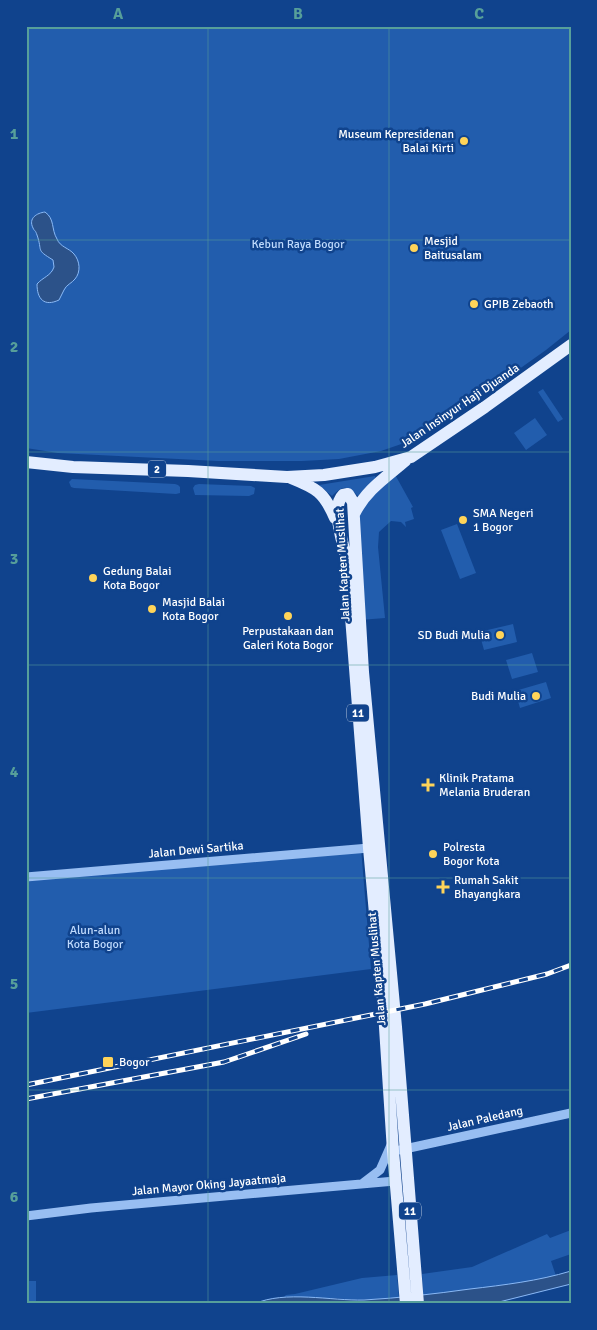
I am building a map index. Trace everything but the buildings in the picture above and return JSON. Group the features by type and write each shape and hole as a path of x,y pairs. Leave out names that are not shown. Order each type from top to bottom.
{"main road":[{"name":"Jalan Insinyur Haji Djuanda","path":"26,462 73,467 287,477 324,475 376,466 409,458 571,345"},
{"path":"354,514 361,500 377,484 409,458"},
{"path":"287,477 309,486 321,494 328,502 338,524"},
{"name":"Jalan Kapten Muslihat","path":"396,1107 384,1012 369,848 348,578 338,524 337,504 339,498 348,494 354,502 363,672 396,1027 397,1147 410,1275 406,1304"},
{"name":"Jalan Kapten Muslihat","path":"397,1147 395,1181 410,1275 418,1304"}],"street":[{"name":"Jalan Dewi Sartika","path":"26,877 369,848"},
{"name":"Jalan Paledang","path":"397,1147 571,1113"},
{"path":"363,1184 380,1170 397,1147"},
{"name":"Jalan Mayor Oking Jayaatmaja","path":"26,1216 395,1181"}],"green space":[{"name":"Kebun Raya Bogor","path":"26,26 571,26 571,330 450,418 410,441 381,451 339,459 218,461 58,453 26,448"},
{"path":"543,389 563,419 558,422 538,392"},
{"path":"535,418 547,435 526,450 514,433"},
{"path":"393,471 413,507 411,508 414,519 405,522 406,527 401,522 391,521 379,532 378,547 385,618 360,620 354,523 361,500"},
{"path":"375,476 376,479 358,496 348,488 342,488 332,496 319,485"},
{"path":"72,479 175,484 180,487 180,493 74,488 71,487 69,482"},
{"path":"199,484 251,486 255,488 254,494 249,496 195,495 193,488"},
{"path":"457,524 476,573 460,579 441,530"},
{"path":"513,624 517,642 484,650 479,632"},
{"path":"532,653 538,672 512,679 506,660"},
{"path":"546,682 551,698 520,708 515,691"},
{"name":"Alun-alun Kota Bogor","path":"361,848 371,969 26,1013 26,877"},
{"path":"571,1230 571,1254 551,1261 556,1276 543,1280 423,1295 422,1274 472,1267 547,1234 550,1238"},
{"path":"397,1275 399,1298 354,1300 303,1298 296,1300 283,1298 286,1295 362,1278"},
{"path":"26,1281 36,1281 36,1303 26,1304"}],"shaded area":[{"path":"45,212 52,221 58,242 74,254 79,266 77,276 65,288 59,300 49,303 40,298 37,284 53,270 53,260 40,250 36,231 32,224 34,217"},
{"path":"571,1271 571,1284 491,1304 254,1304 266,1300 294,1297 364,1300 417,1296 521,1282"}],"railway":[{"path":"26,1085 425,1004 547,974 571,965"},
{"path":"26,1099 224,1062 306,1034"}],"place":[{"name":"Museum Kepresidenan Balai Kirti","path":"464,141"},
{"name":"Mesjid Baitusalam","path":"414,248"},
{"name":"GPIB Zebaoth","path":"474,304"},
{"name":"SMA Negeri 1 Bogor","path":"463,520"},
{"name":"Gedung Balai Kota Bogor","path":"93,578"},
{"name":"Masjid Balai Kota Bogor","path":"152,609"},
{"name":"Perpustakaan dan Galeri Kota Bogor","path":"288,616"},
{"name":"SD Budi Mulia","path":"500,635"},
{"name":"Budi Mulia","path":"536,696"},
{"name":"Klinik Pratama Melania Bruderan","path":"428,785"},
{"name":"Polresta Bogor Kota","path":"433,854"},
{"name":"Rumah Sakit Bhayangkara","path":"443,887"},
{"name":"Bogor","path":"108,1062"}]}
